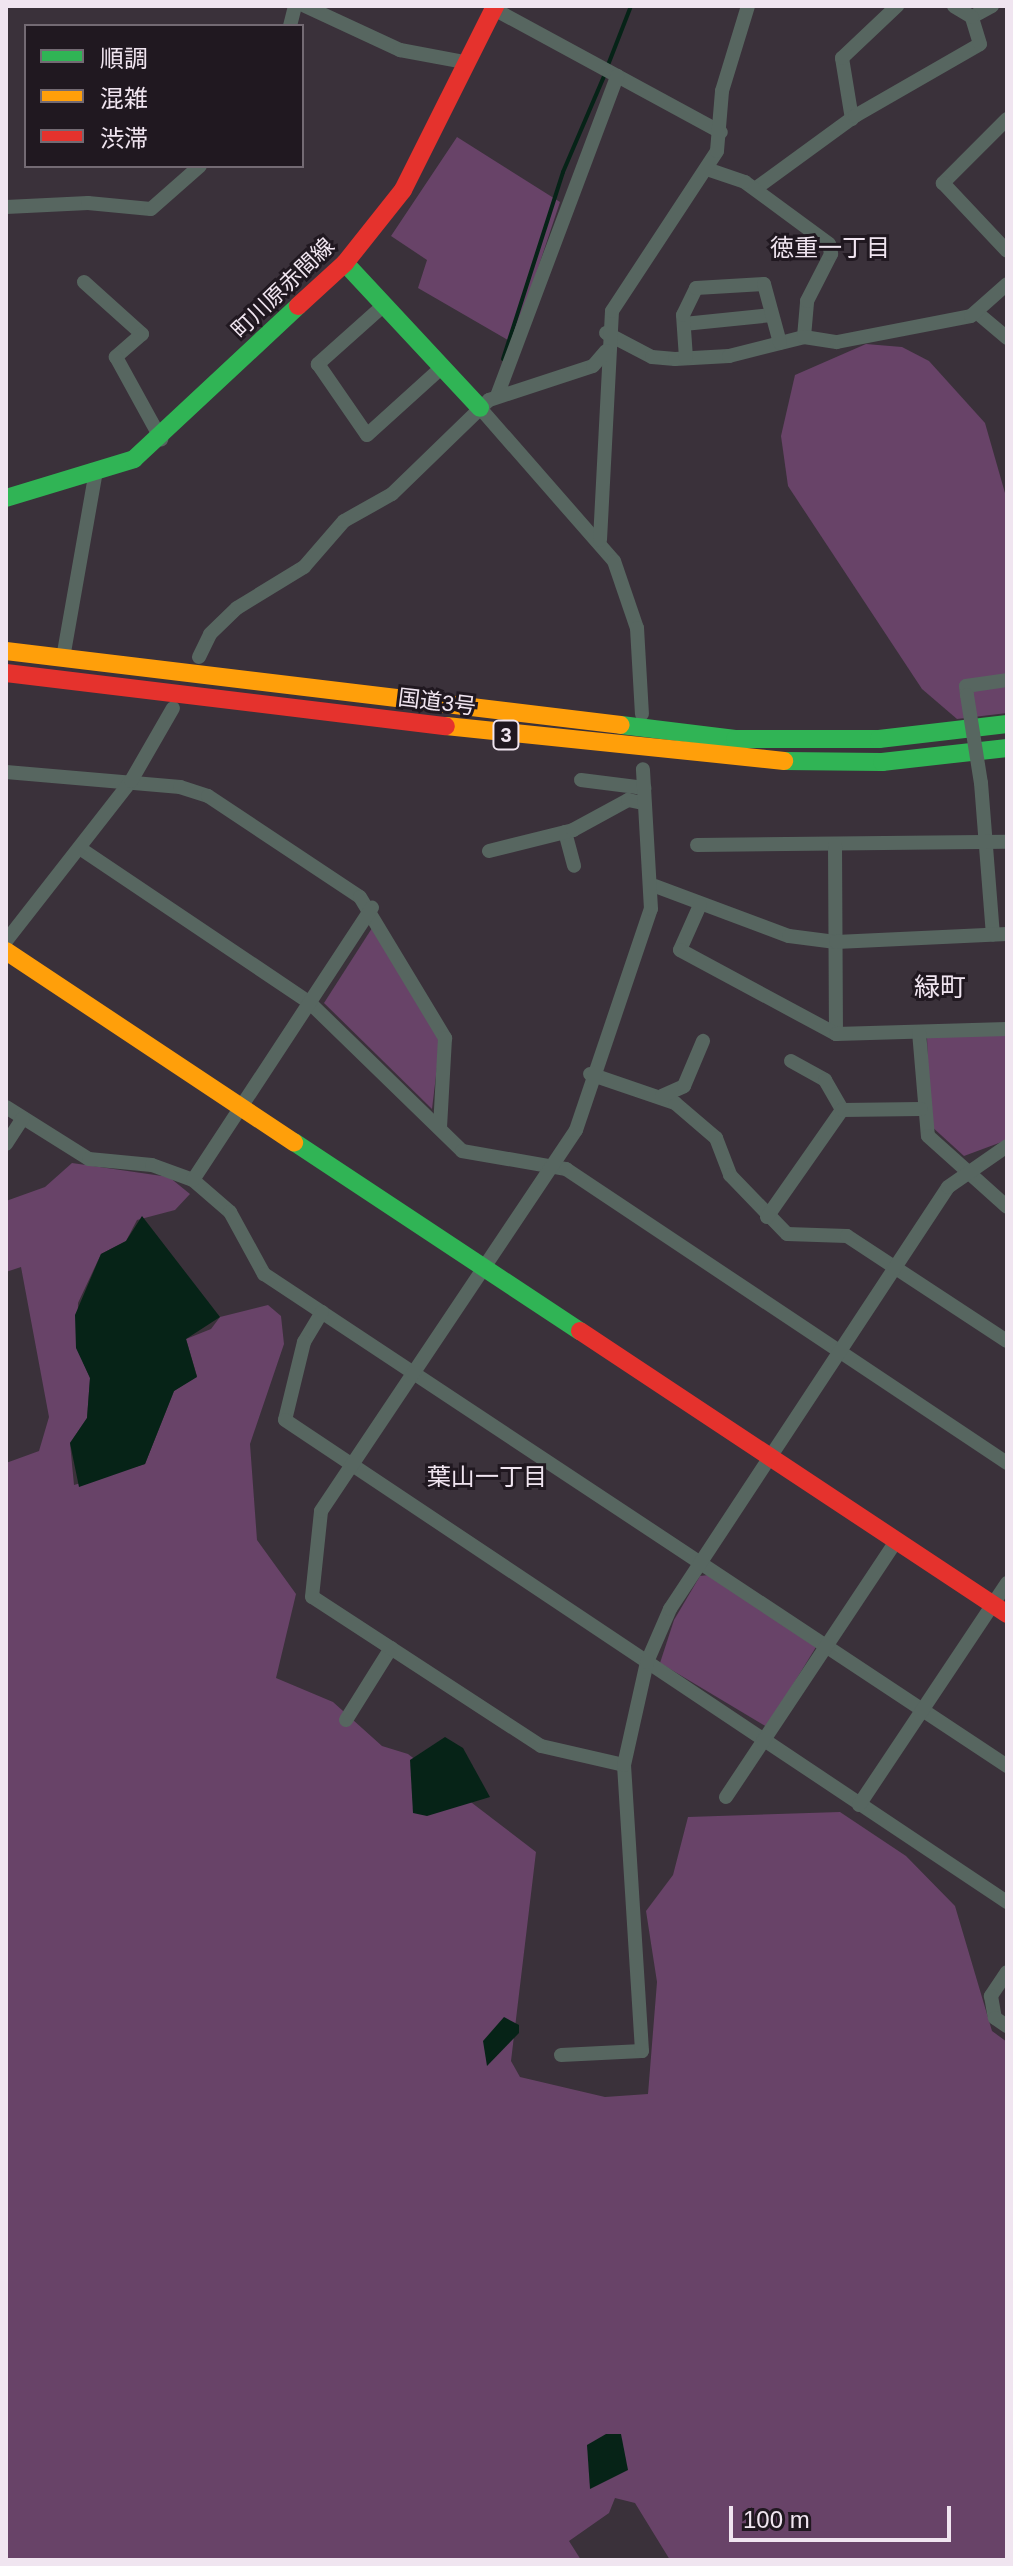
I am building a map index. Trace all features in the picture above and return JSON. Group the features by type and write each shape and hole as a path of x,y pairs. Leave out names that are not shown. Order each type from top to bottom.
{"main road":[{"name":"町川原赤間線","path":"6,498 95,476 161,439 345,263 403,190 494,7"},
{"path":"345,263 440,369 480,408"},
{"name":"国道3号","path":"6,651 735,739 879,739 1007,724"},
{"name":"国道3号","path":"6,673 725,760 869,763 1007,748"},
{"path":"6,951 1000,1610"}],"street":[{"path":"305,6 400,50 465,62"},
{"path":"600,540 609,451 606,333 625,282 707,169 721,132 722,91 748,6"},
{"path":"852,119 842,58 897,6"},
{"path":"755,189 852,119 980,44 972,17 954,6"},
{"path":"972,17 992,6"},
{"path":"494,7 721,132"},
{"path":"497,396 617,76"},
{"path":"1007,119 943,183 1007,251"},
{"path":"6,207 88,203 151,209 198,168"},
{"path":"707,169 755,189 829,244 831,254 807,301 804,337"},
{"path":"84,282 142,334 116,357 161,439"},
{"path":"686,358 684,324 696,288 764,284 780,343"},
{"path":"606,333 652,357 686,358 804,337 837,342 971,316 1007,284"},
{"path":"384,305 318,364 367,435 440,369"},
{"path":"684,324 772,315"},
{"path":"981,316 1007,338"},
{"path":"199,657 210,634 237,608 304,567 344,521 392,494 480,408 497,396 593,366 606,351"},
{"path":"480,408 600,540 626,583 637,628 642,714"},
{"path":"63,658 95,476"},
{"path":"655,886 789,936 836,942 1000,934 985,844 981,783 966,686 1007,680"},
{"path":"6,941 81,849 131,781 173,708"},
{"path":"624,1765 541,1746 312,1597 321,1511 576,1130 590,1074 655,886 643,769"},
{"path":"6,772 131,781 208,796 372,907 445,1038 440,1127"},
{"path":"581,780 644,796"},
{"path":"489,851 565,832 628,800 644,796"},
{"path":"565,832 574,866"},
{"path":"697,845 1007,842"},
{"path":"835,845 836,1034"},
{"path":"81,849 310,1003 462,1151 552,1165 1007,1463"},
{"path":"700,905 680,950 836,1034 1007,1029"},
{"path":"193,1180 372,907"},
{"path":"919,1032 921,1109 928,1136 968,1168 1007,1207"},
{"path":"662,1096 684,1086 703,1041"},
{"path":"791,1061 825,1080 842,1110"},
{"path":"590,1074 662,1096 716,1138 730,1175 767,1217 787,1234 847,1236 1007,1341"},
{"path":"6,1107 89,1159 152,1165 193,1180 230,1212 264,1274 1007,1766"},
{"path":"842,1110 921,1109"},
{"path":"767,1217 842,1110"},
{"path":"6,1144 23,1118"},
{"path":"561,2055 642,2051 624,1765 647,1662 698,1561 770,1458 895,1267 968,1168 1007,1146"},
{"path":"322,1312 304,1342 285,1420 1007,1902"},
{"path":"726,1797 896,1541"},
{"path":"859,1805 923,1710 1000,1610 1007,1583"},
{"path":"346,1720 391,1648"},
{"path":"1007,1972 991,1996 995,2018 1007,2026"}],"shaded area":[{"path":"457,137 560,202 513,343 418,288 427,260 391,236"},
{"path":"866,344 902,347 929,361 985,423 1007,500 1007,713 957,719 922,689 788,486 781,436 795,375"},
{"path":"374,925 440,1042 432,1109 324,1003"},
{"path":"1007,1035 1007,1140 964,1156 930,1125 927,1037"},
{"path":"72,1163 169,1177 190,1194 175,1210 137,1220 126,1241 101,1254 78,1303 77,1348 90,1378 87,1418 70,1443 74,1485 145,1464 174,1391 197,1376 186,1339 211,1329 220,1317 268,1305 281,1316 284,1344 250,1444 257,1540 296,1594 276,1678 333,1702 382,1746 408,1754 536,1852 511,2061 520,2077 605,2097 648,2094 657,1982 646,1911 673,1875 688,1817 840,1812 906,1856 955,1906 992,2031 1007,2042 1007,2560 670,2560 635,2503 615,2498 609,2513 569,2541 581,2560 6,2560 6,1463 39,1451 49,1417 21,1267 6,1272 6,1201 45,1187"},
{"path":"142,1216 220,1317 186,1339 197,1377 174,1391 145,1464 79,1487 70,1443 87,1418 90,1378 76,1348 75,1315 101,1254 126,1241"},
{"path":"708,1575 816,1647 767,1727 660,1663 674,1620 700,1576"},
{"path":"445,1737 463,1748 490,1797 427,1816 413,1813 410,1760"},
{"path":"504,2017 519,2025 519,2033 487,2066 483,2041"},
{"path":"606,2434 621,2434 628,2470 590,2489 587,2445"}],"waterway":[{"path":"608,65 631,6"},
{"path":"503,359 563,172 605,74"}],"traffic: fast":[{"path":"345,263 480,408"},
{"path":"6,498 134,459 298,306"},
{"path":"621,725 735,739 879,739 1007,724"},
{"path":"784,761 882,762 1007,748"},
{"path":"294,1142 580,1331"}],"traffic: slow":[{"path":"6,651 621,725"},
{"path":"446,726 784,761"},
{"path":"6,951 294,1142"}],"traffic: jam":[{"path":"298,306 345,263 403,190 495,6"},
{"path":"6,673 446,726"},
{"path":"580,1331 1007,1614"}],"district":[{"name":"徳重一丁目","path":"830,248"},
{"name":"緑町","path":"940,988"},
{"name":"葉山一丁目","path":"487,1477"}]}
